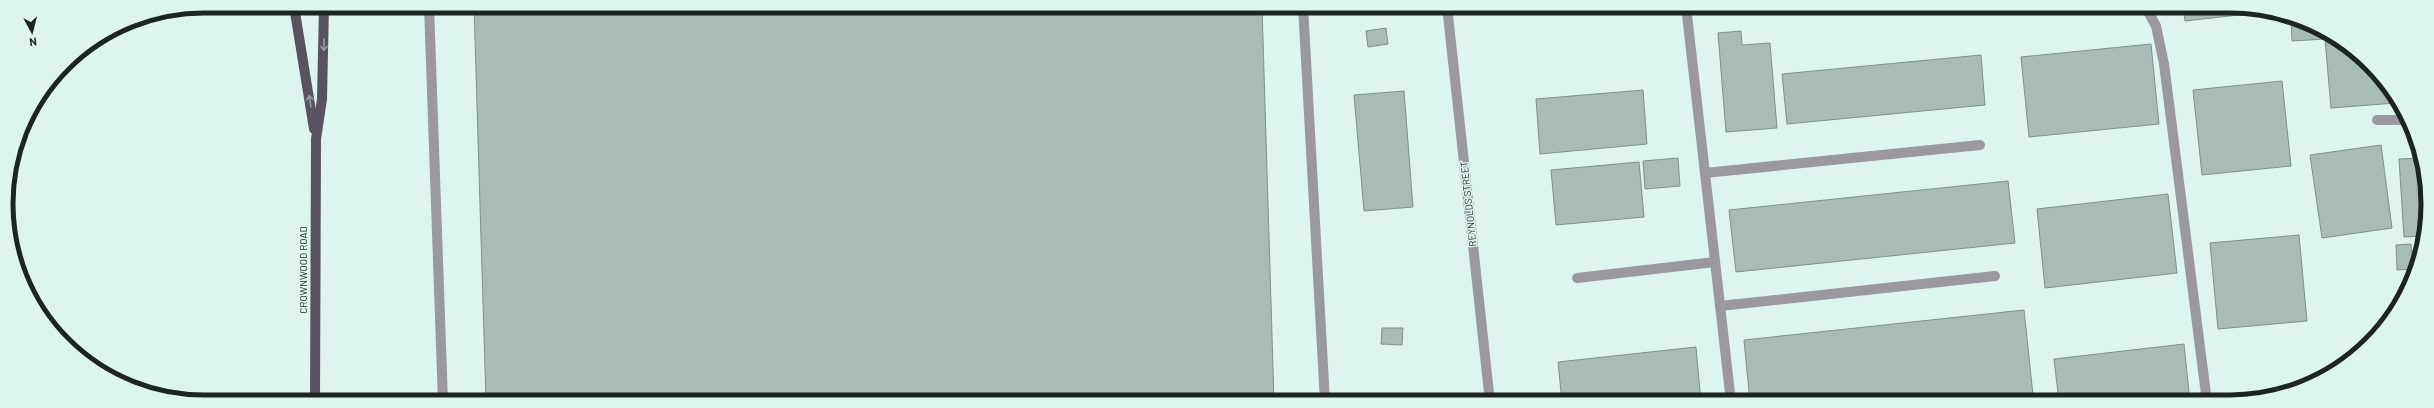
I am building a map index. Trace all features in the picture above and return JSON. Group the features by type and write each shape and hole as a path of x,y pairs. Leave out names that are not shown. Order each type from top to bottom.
{"main road":[{"name":"CROWNWOOD ROAD","path":"295,13 316,139"},
{"name":"CROWNWOOD ROAD","path":"314,395 316,139 322,99 324,13"}],"street":[{"path":"429,13 443,395"},
{"path":"1303,13 1325,395"},
{"name":"REYNOLDS STREET","path":"1448,13 1489,395"},
{"path":"1687,13 1730,395"},
{"path":"2149,13 2156,26 2164,64 2206,395"},
{"path":"2377,120 2401,120"},
{"path":"1705,173 1980,145"},
{"path":"1577,278 1715,262"},
{"path":"1720,306 1995,276"}],"building":[{"path":"474,13 1262,13 1274,395 486,395"},
{"path":"2184,13 2248,14 2185,21"},
{"path":"2291,23 2314,33 2326,39 2336,45 2356,60 2374,78 2392,103 2331,108 2325,39 2292,41"},
{"path":"1386,28 1388,44 1368,47 1366,31"},
{"path":"1741,31 1742,45 1770,43 1777,128 1726,132 1718,33"},
{"path":"2151,44 2159,124 2029,137 2021,57"},
{"path":"1981,55 1985,105 1787,124 1782,74"},
{"path":"2282,81 2291,166 2202,175 2193,90"},
{"path":"1643,90 1647,144 1540,154 1536,99"},
{"path":"1404,91 1413,207 1364,211 1354,95"},
{"path":"2381,145 2392,228 2322,238 2310,155"},
{"path":"1678,158 1680,186 1645,189 1643,161"},
{"path":"2415,158 2417,167 2421,192 2421,216 2418,236 2404,237 2399,159"},
{"path":"1639,162 1644,217 1556,225 1551,170"},
{"path":"2008,181 2015,243 1736,272 1729,210"},
{"path":"2168,194 2177,273 2045,288 2037,209"},
{"path":"2299,235 2307,321 2218,329 2210,243"},
{"path":"2411,244 2412,260 2409,269 2397,270 2396,245"},
{"path":"2024,310 2033,395 1749,395 1744,340"},
{"path":"1382,328 1403,328 1402,345 1381,344"},
{"path":"2184,344 2189,395 2058,395 2054,359"},
{"path":"1696,347 1700,395 1561,395 1558,362"}]}
